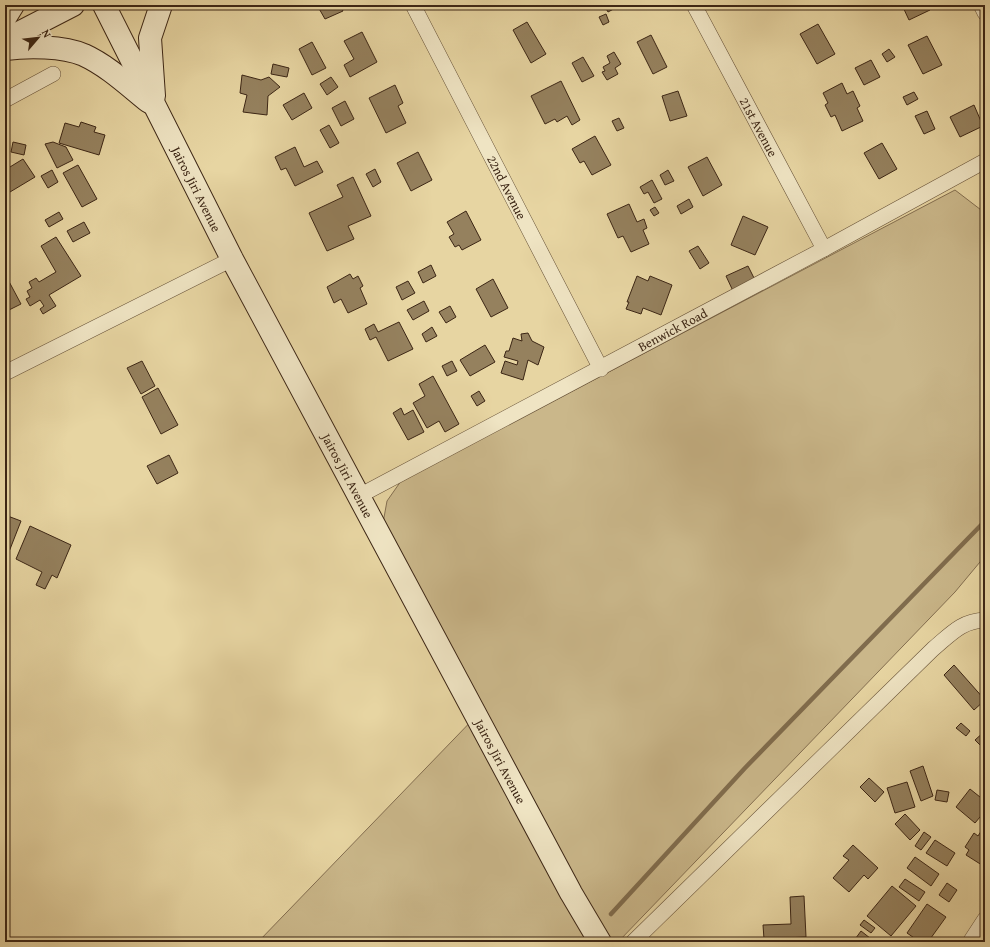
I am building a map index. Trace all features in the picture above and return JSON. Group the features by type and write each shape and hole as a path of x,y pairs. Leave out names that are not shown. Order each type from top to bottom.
{"main road":[{"path":"5,18 13,5"},
{"path":"5,40 73,5"},
{"name":"Jairos Jiri Avenue","path":"104,5 232,259 567,886 600,942"},
{"path":"155,107 150,38 161,5"},
{"path":"5,49 28,46 42,47 84,55 120,79 155,107"}],"street":[{"name":"22nd Avenue","path":"413,5 600,369"},
{"name":"21st Avenue","path":"694,5 824,249"},
{"path":"981,5 985,13"},
{"path":"5,100 53,74"},
{"name":"Benwick Road","path":"359,496 600,369 985,161"},
{"path":"5,373 232,259"},
{"path":"632,942 933,649 961,625 975,620 985,620"},
{"path":"970,942 985,919"}],"shaded area":[{"path":"955,190 985,213 985,556 955,592 618,942 258,942 482,710 383,523 387,501 401,481"}],"building":[{"path":"317,5 340,5 343,11 325,19"},
{"path":"604,5 621,5 608,12"},
{"path":"902,5 927,5 930,10 909,20"},
{"path":"606,14 609,22 603,25 599,17"},
{"path":"527,22 546,54 531,63 513,30"},
{"path":"818,24 835,54 817,64 800,34"},
{"path":"362,32 377,62 350,77 344,65 354,59 344,41"},
{"path":"651,35 667,67 653,74 637,42"},
{"path":"927,36 942,65 923,74 908,45"},
{"path":"312,42 326,68 312,75 299,49"},
{"path":"889,49 895,57 887,62 882,54"},
{"path":"614,52 621,64 615,68 618,74 607,80 602,72 605,71 603,67 610,63 607,56"},
{"path":"583,57 594,76 582,82 572,63"},
{"path":"871,60 880,77 864,85 855,68"},
{"path":"273,64 289,68 287,77 271,74"},
{"path":"242,75 261,80 269,77 280,87 268,96 267,115 243,112 247,95 240,93"},
{"path":"331,77 338,87 327,95 320,84"},
{"path":"561,81 580,120 572,125 567,116 557,122 555,119 545,124 531,96"},
{"path":"842,83 847,94 853,91 860,106 857,108 863,121 842,131 835,115 831,117 825,105 828,103 823,93"},
{"path":"395,85 403,103 398,106 406,123 386,133 369,98"},
{"path":"678,91 687,116 670,121 662,96"},
{"path":"914,92 918,99 907,105 903,97"},
{"path":"304,93 312,108 292,120 283,105"},
{"path":"345,101 354,119 341,126 332,108"},
{"path":"974,105 983,126 960,137 950,117"},
{"path":"927,111 935,129 924,134 915,116"},
{"path":"619,118 624,128 617,131 612,121"},
{"path":"81,122 96,127 94,132 105,135 99,155 59,143 65,123 79,127"},
{"path":"329,125 339,143 330,148 320,130"},
{"path":"595,136 611,165 592,175 584,161 580,163 572,149"},
{"path":"13,142 26,145 24,155 11,152"},
{"path":"53,142 66,147 73,160 57,168 45,144"},
{"path":"882,143 897,169 879,179 864,153"},
{"path":"295,147 304,167 317,161 323,172 295,186 286,168 281,170 275,157"},
{"path":"418,152 432,180 411,191 397,163"},
{"path":"707,157 722,185 703,196 688,167"},
{"path":"23,159 35,177 5,195 5,170"},
{"path":"78,165 97,199 82,207 63,173"},
{"path":"375,169 381,182 373,187 366,174"},
{"path":"52,170 58,182 48,188 41,176"},
{"path":"668,170 674,181 665,185 660,175"},
{"path":"353,177 371,216 348,226 354,239 327,251 309,213 343,197 337,185"},
{"path":"652,180 662,199 654,203 648,192 644,194 640,187"},
{"path":"689,199 693,207 681,214 677,206"},
{"path":"629,204 637,222 644,219 647,228 643,230 649,244 631,252 623,236 618,238 607,214"},
{"path":"655,207 659,213 654,216 650,210"},
{"path":"466,211 481,240 462,250 459,245 455,247 449,237 454,234 447,222"},
{"path":"59,212 63,219 49,227 45,220"},
{"path":"743,216 768,227 755,255 731,245"},
{"path":"84,222 90,233 73,242 67,231"},
{"path":"56,237 81,276 49,295 56,306 43,314 40,309 44,306 40,300 30,306 26,299 30,297 27,291 32,288 29,282 36,278 39,282 56,272 41,246"},
{"path":"698,246 709,263 700,269 689,251"},
{"path":"431,265 436,276 423,283 418,272"},
{"path":"748,266 755,280 733,291 726,276"},
{"path":"5,274 21,304 7,311 5,308"},
{"path":"350,274 353,279 358,276 363,286 360,288 367,304 348,313 341,299 334,303 327,287"},
{"path":"637,276 648,281 650,276 672,285 661,315 643,308 641,314 626,309 629,302 627,302"},
{"path":"493,279 508,308 491,317 476,289"},
{"path":"408,281 415,293 402,300 396,287"},
{"path":"424,301 429,311 413,320 407,310"},
{"path":"450,306 456,317 446,323 439,312"},
{"path":"399,322 413,349 388,361 376,337 370,340 365,329 374,324 378,332"},
{"path":"432,327 437,336 426,342 422,334"},
{"path":"528,333 532,341 544,347 538,365 528,360 523,380 501,373 505,361 517,365 518,361 504,357 506,351 509,351 513,338 522,341 521,334"},
{"path":"485,345 495,362 470,376 460,360"},
{"path":"142,361 155,386 141,394 127,368"},
{"path":"452,361 457,371 447,376 442,366"},
{"path":"433,376 459,424 445,432 439,421 427,428 413,403 425,396 419,384"},
{"path":"158,388 178,425 161,434 142,397"},
{"path":"479,391 485,401 477,406 471,396"},
{"path":"401,408 404,415 413,410 424,432 408,440 393,413"},
{"path":"169,455 178,473 157,484 147,466"},
{"path":"5,515 21,521 5,562"},
{"path":"30,526 71,545 57,578 52,575 45,589 36,585 42,572 16,559"},
{"path":"954,665 985,700 974,710 944,675"},
{"path":"961,723 970,731 966,736 956,728"},
{"path":"985,731 985,747 984,749 975,740"},
{"path":"923,766 933,796 921,801 910,771"},
{"path":"869,778 884,792 875,802 860,787"},
{"path":"907,782 915,807 895,813 887,788"},
{"path":"970,789 985,801 985,811 975,823 956,807"},
{"path":"937,790 949,792 947,802 935,800"},
{"path":"905,814 920,830 910,840 895,824"},
{"path":"985,825 985,867 966,855 969,850 965,847 974,833 978,836"},
{"path":"924,832 931,837 921,850 915,846"},
{"path":"935,840 955,853 947,866 926,853"},
{"path":"853,845 878,868 868,879 864,875 849,892 833,878 849,860 843,856"},
{"path":"915,857 939,874 931,886 907,868"},
{"path":"905,879 925,892 919,901 899,887"},
{"path":"947,883 957,890 949,902 939,895"},
{"path":"892,886 916,906 891,936 867,916"},
{"path":"804,896 806,937 764,939 763,925 791,924 790,897"},
{"path":"927,904 946,917 928,942 920,942 907,933"},
{"path":"864,920 875,928 871,933 860,925"},
{"path":"861,931 875,942 853,942"}],"waterway":[{"path":"611,914 745,768 985,521"}]}
